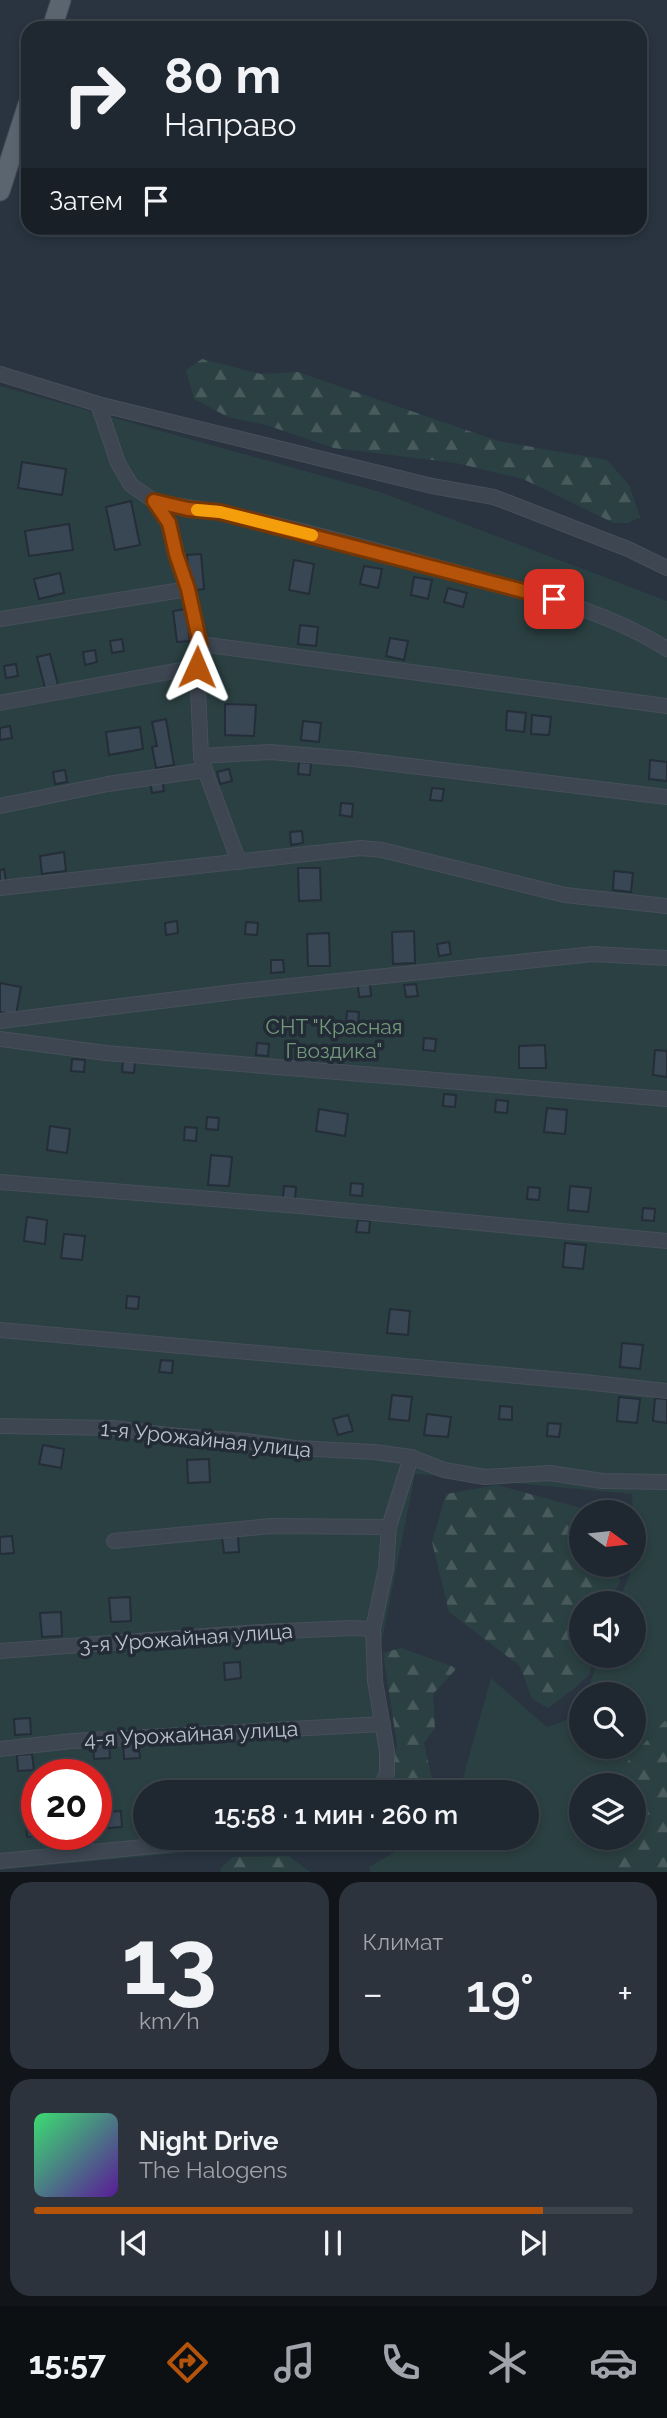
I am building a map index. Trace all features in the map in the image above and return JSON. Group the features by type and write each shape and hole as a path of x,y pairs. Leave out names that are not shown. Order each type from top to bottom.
{"main road":[{"path":"54,21 61,0"},
{"path":"0,191 21,126"}],"street":[{"path":"0,375 98,404 432,486 494,497 628,549 667,568"},
{"path":"98,404 118,463 131,485 154,501 169,523 200,644 197,667 203,763 239,862"},
{"path":"154,501 188,509 220,512 554,599 608,619 667,649"},
{"path":"0,619 188,589"},
{"path":"200,644 667,706"},
{"path":"0,703 197,667"},
{"path":"0,806 203,763 270,752 353,759 667,797"},
{"path":"0,888 361,848 382,850 565,895 667,906"},
{"path":"0,1021 242,991 593,954 667,958"},
{"path":"0,1039 106,1053 667,1099"},
{"path":"0,1182 299,1206 667,1241"},
{"path":"0,1330 667,1391"},
{"name":"1-я Урожайная улица","path":"0,1426 114,1428 295,1448 374,1452 411,1457 444,1470 485,1477 550,1473 602,1481 667,1482"},
{"path":"384,1780 387,1773 383,1724 375,1681 373,1629 386,1568 389,1527 411,1457"},
{"path":"114,1541 271,1526 389,1527"},
{"name":"3-я Урожайная улица","path":"0,1651 260,1632 373,1629"},
{"name":"4-я Урожайная улица","path":"0,1749 72,1741 383,1724"},
{"path":"0,1861 133,1848"}],"green space":[{"path":"202,359 261,374 298,372 498,441 607,460 629,485 640,517 628,523 614,523 523,479 456,463 334,448 266,425 228,417 194,399 186,370"},
{"name":"СНТ \"Красная Гвоздика\"","path":"0,386 380,492 667,601 667,1718 646,1741 646,1682 590,1682 596,1668 646,1668 646,1591 623,1591 629,1577 646,1577 646,1500 632,1500 632,1494 415,1474 379,1655 392,1751 385,1780 133,1780 133,1850 211,1850 0,1870"},
{"path":"497,1485 569,1505 569,1577 619,1577 620,1581 615,1591 569,1591 569,1668 591,1668 590,1674 581,1682 569,1682 569,1692 548,1708 532,1699 520,1666 449,1612 432,1542 446,1494"},
{"path":"401,1648 457,1668 433,1694 435,1728 424,1743 431,1780 390,1780 397,1745 383,1653"},
{"name":"СНТ \"Красная Гвоздика\"","path":"491,1678 547,1727 569,1719 569,1759 630,1759 617,1773 569,1773 569,1850 616,1850 620,1861 612,1872 370,1872 369,1867 398,1850 539,1850 539,1780 462,1780"},
{"path":"667,1718 667,1872 612,1872 620,1861 616,1850 646,1850 646,1773 617,1773 630,1759 646,1759 646,1741"},
{"path":"289,1856 310,1872 221,1872 220,1869 233,1857"}],"building":[{"path":"22,462 66,469 62,495 18,488"},
{"path":"131,501 140,545 115,550 106,507"},
{"path":"69,524 73,550 29,556 25,531"},
{"path":"201,554 204,589 190,591 187,555"},
{"path":"294,560 314,564 309,594 289,590"},
{"path":"364,566 382,569 378,588 360,584"},
{"path":"60,573 64,593 39,599 34,579"},
{"path":"414,577 432,580 428,599 411,595"},
{"path":"448,588 467,593 463,607 444,602"},
{"path":"186,609 190,641 177,642 173,611"},
{"path":"300,625 318,627 316,646 298,644"},
{"path":"390,638 408,641 404,660 386,656"},
{"path":"122,639 124,651 112,653 110,641"},
{"path":"95,650 97,662 85,665 83,652"},
{"path":"50,654 58,685 45,688 37,657"},
{"path":"16,664 18,676 6,678 4,666"},
{"path":"225,704 256,705 254,736 225,735"},
{"path":"507,711 526,713 524,732 506,730"},
{"path":"532,715 551,717 549,735 531,734"},
{"path":"166,719 174,765 156,768 152,747 157,746 152,722"},
{"path":"303,721 321,723 319,742 301,740"},
{"path":"10,726 12,738 0,740 0,728"},
{"path":"140,727 143,749 109,755 106,732"},
{"path":"650,760 667,762 667,781 649,779"},
{"path":"299,762 311,763 310,775 298,774"},
{"path":"229,769 232,781 220,784 217,772"},
{"path":"65,770 67,782 55,784 53,772"},
{"path":"162,779 164,791 152,793 150,781"},
{"path":"432,788 444,789 442,801 430,800"},
{"path":"341,803 353,804 352,817 340,815"},
{"path":"302,831 303,843 291,845 290,832"},
{"path":"64,852 66,871 42,874 40,856"},
{"path":"298,868 320,868 321,900 299,901"},
{"path":"4,869 6,881 0,882 0,870"},
{"path":"614,871 633,873 631,892 613,890"},
{"path":"177,921 178,933 166,935 165,923"},
{"path":"246,922 258,923 257,935 245,934"},
{"path":"414,931 415,963 393,964 392,932"},
{"path":"329,933 330,966 308,966 307,934"},
{"path":"449,942 451,954 439,956 437,944"},
{"path":"271,960 283,960 284,972 271,973"},
{"path":"0,983 21,987 16,1015 0,1012"},
{"path":"370,984 371,996 359,997 358,985"},
{"path":"416,984 418,996 406,997 404,985"},
{"path":"347,1011 359,1012 358,1024 346,1023"},
{"path":"424,1038 436,1039 435,1051 423,1050"},
{"path":"257,1043 269,1044 268,1056 256,1055"},
{"path":"545,1045 546,1068 519,1068 519,1046"},
{"path":"655,1050 667,1051 667,1077 653,1075"},
{"path":"72,1059 85,1060 84,1072 71,1071"},
{"path":"123,1060 135,1061 134,1073 122,1072"},
{"path":"444,1094 456,1095 455,1107 443,1106"},
{"path":"496,1100 508,1101 507,1113 495,1112"},
{"path":"547,1108 567,1110 565,1134 544,1132"},
{"path":"319,1109 348,1114 345,1136 316,1131"},
{"path":"207,1117 219,1118 218,1130 206,1129"},
{"path":"50,1126 70,1129 67,1153 47,1150"},
{"path":"185,1127 197,1128 196,1141 184,1140"},
{"path":"211,1155 232,1157 229,1186 208,1185"},
{"path":"351,1183 363,1184 362,1196 350,1195"},
{"path":"284,1186 296,1187 295,1199 283,1198"},
{"path":"570,1186 591,1188 588,1212 568,1210"},
{"path":"528,1187 540,1188 539,1200 527,1199"},
{"path":"643,1208 655,1209 654,1221 642,1220"},
{"path":"27,1217 47,1220 45,1244 24,1241"},
{"path":"358,1220 370,1221 369,1233 356,1232"},
{"path":"64,1234 85,1236 82,1260 61,1258"},
{"path":"565,1243 586,1245 583,1269 563,1267"},
{"path":"127,1296 139,1297 138,1309 126,1308"},
{"path":"390,1309 410,1311 408,1335 387,1333"},
{"path":"622,1343 643,1345 640,1369 620,1367"},
{"path":"161,1360 173,1361 172,1373 159,1372"},
{"path":"392,1395 412,1397 409,1421 389,1419"},
{"path":"619,1397 640,1399 637,1423 617,1421"},
{"path":"655,1398 667,1399 667,1423 653,1421"},
{"path":"500,1406 512,1407 512,1420 499,1419"},
{"path":"427,1414 451,1417 448,1437 424,1435"},
{"path":"348,1415 353,1431 338,1435 333,1419"},
{"path":"548,1423 561,1424 559,1437 547,1436"},
{"path":"43,1445 64,1449 61,1468 39,1464"},
{"path":"209,1459 210,1482 188,1483 187,1460"},
{"path":"12,1536 14,1553 0,1554 0,1537"},
{"path":"238,1536 239,1552 224,1553 222,1537"},
{"path":"130,1597 131,1621 111,1622 109,1598"},
{"path":"61,1612 62,1636 42,1637 40,1613"},
{"path":"240,1662 241,1678 225,1680 224,1663"},
{"path":"30,1718 31,1734 15,1735 14,1719"},
{"path":"109,1742 110,1758 94,1759 93,1743"},
{"path":"138,1742 140,1758 124,1759 123,1743"},
{"path":"32,1754 33,1759 21,1759 21,1771 18,1771 17,1755"},
{"path":"121,1811 122,1827 112,1828 112,1812"}],"slow traffic":[{"path":"197,510 220,512 312,535"}],"route":[{"path":"197,667 200,644 188,589 169,523 154,501 188,509 220,512 554,599"}]}
